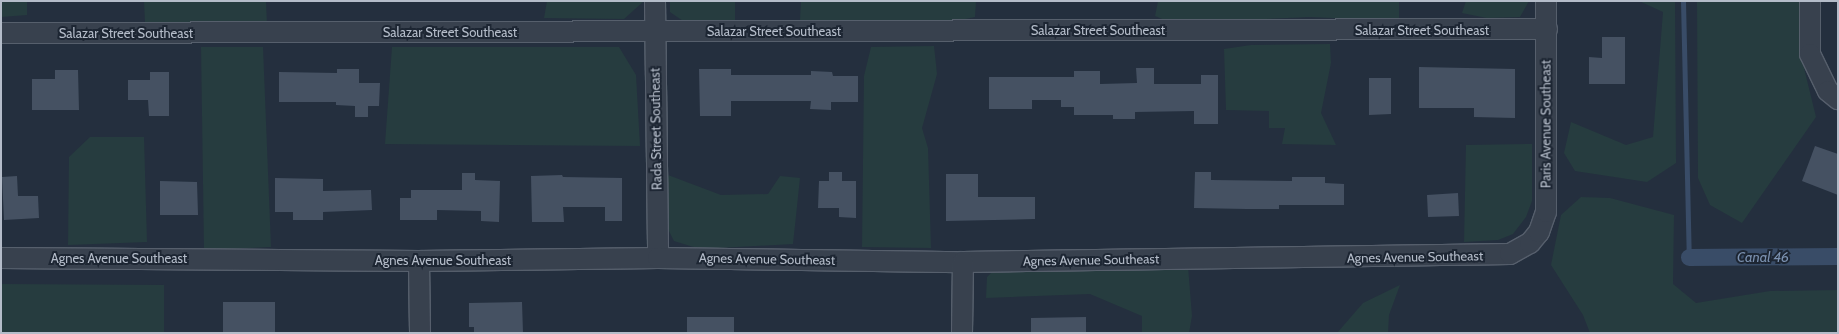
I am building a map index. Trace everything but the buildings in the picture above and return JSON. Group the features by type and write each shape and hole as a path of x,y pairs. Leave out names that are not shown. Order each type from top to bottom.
{"street":[{"name":"Rada Street Southeast","path":"655,1 654,32 658,258"},
{"name":"Paris Avenue Southeast","path":"1530,243 1539,232 1546,212 1546,1"},
{"path":"1810,1 1810,54 1833,95"},
{"name":"Salazar Street Southeast","path":"1,33 1547,29"},
{"name":"Agnes Avenue Southeast","path":"1,258 419,261 658,258 963,262 1488,256 1510,254 1530,243"},
{"path":"419,261 420,333"},
{"path":"962,333 963,262"}],"green space":[{"path":"1,1 27,1 27,15 1,17"},
{"path":"144,1 266,1 267,25 145,23"},
{"path":"547,1 644,1 624,19 544,18"},
{"path":"670,1 735,1 735,21 683,21 670,12"},
{"path":"801,1 976,1 975,17 956,21 800,20"},
{"path":"1158,1 1399,1 1399,21 1310,17 1172,23 1155,16"},
{"path":"1466,1 1529,1 1520,17 1487,18 1462,13"},
{"path":"1639,1 1675,1 1676,163 1647,182 1575,171 1564,153 1571,122 1626,145 1653,137 1663,12"},
{"path":"1697,1 1800,1 1804,68 1816,117 1742,223 1710,205 1698,178"},
{"path":"1330,44 1331,63 1321,113 1336,145 1282,144 1285,128 1269,128 1269,111 1226,110 1224,49 1251,45"},
{"path":"934,46 937,74 922,128 928,148 931,248 862,247 864,76 871,47"},
{"path":"201,47 263,47 271,247 204,250"},
{"path":"392,47 619,47 636,75 640,146 385,144"},
{"path":"90,137 144,137 147,242 68,245 69,157"},
{"path":"1532,144 1532,201 1526,217 1513,234 1498,240 1464,242 1466,145"},
{"path":"668,175 721,195 768,194 780,176 800,178 793,244 700,249 674,241 668,229"},
{"path":"1581,197 1610,198 1674,215 1673,284 1696,303 1770,291 1838,290 1838,333 1590,333 1583,315 1551,265 1561,215"},
{"path":"1188,266 1192,316 1189,333 1142,333 1142,316 1090,294 986,298 987,277 996,268"},
{"path":"1,284 164,285 164,333 1,333"},
{"path":"1400,285 1389,315 1388,333 1337,333 1363,303"}],"waterway":[{"path":"1683,1 1689,257"},
{"name":"Canal 46","path":"1689,257 1838,256"}]}
